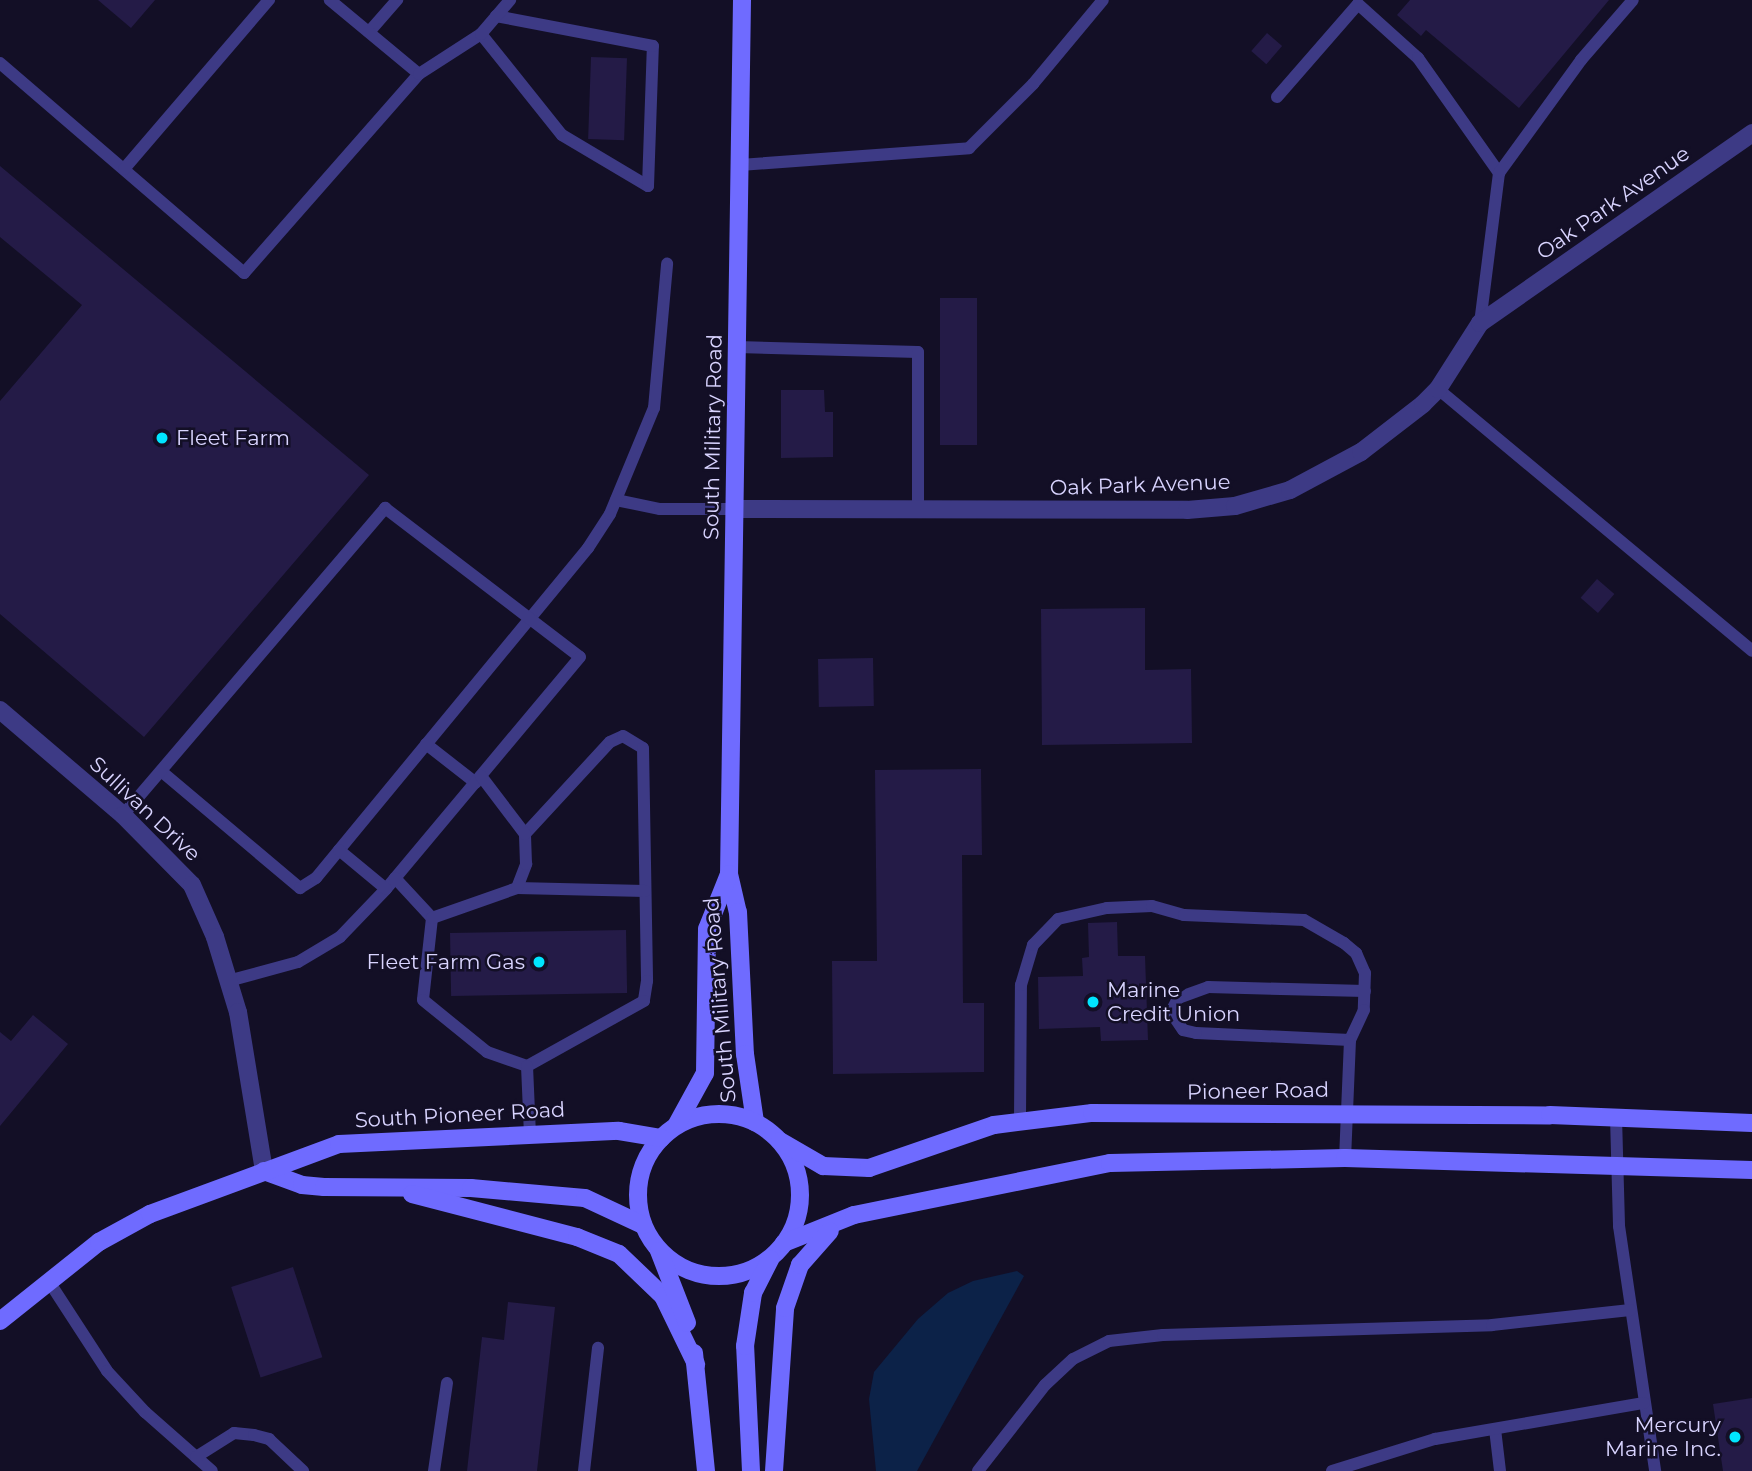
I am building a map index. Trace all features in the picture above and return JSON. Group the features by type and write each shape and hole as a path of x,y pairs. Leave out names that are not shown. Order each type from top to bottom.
{"main road":[{"name":"South Military Road","path":"742,0 729,874 738,912 745,1054 755,1122"},
{"name":"South Military Road","path":"667,1133 689,1109 705,1073 707,929 729,874"},
{"name":"Pioneer Road","path":"780,1141 822,1166 869,1168 1020,1119 1092,1113 1347,1112 1616,1117 1752,1123"},
{"path":"706,1471 696,1364 682,1305 657,1248 643,1225 639,1179 667,1133 713,1114 755,1122 780,1141 795,1164 800,1191 797,1219 756,1284 748,1315 745,1379 751,1471"},
{"name":"South Pioneer Road","path":"0,1321 48,1280 99,1242 150,1214 339,1144 619,1131 667,1133"},
{"path":"657,1248 677,1265 701,1274 726,1276 751,1269 778,1250 853,1215 1110,1163 1345,1158 1615,1163 1752,1170"},
{"path":"264,1171 302,1185 471,1188 584,1198 643,1225"},
{"path":"389,1187 577,1237 619,1254 663,1296 696,1364"},
{"path":"774,1471 780,1333 792,1282 817,1241 853,1215"}],"street":[{"name":"Oak Park Avenue","path":"735,509 1187,510 1253,502 1334,469 1380,439 1438,389 1480,323 1752,133"},
{"name":"Sullivan Drive","path":"0,710 123,816 192,885 215,937 228,981 264,1171"}],"lane":[{"path":"124,169 269,0"},
{"path":"330,0 419,74"},
{"path":"369,32 397,0"},
{"path":"0,63 244,273 419,74 481,34 510,0"},
{"path":"740,164 969,148 1033,84 1103,0"},
{"path":"1480,323 1499,173 1581,60 1633,0"},
{"path":"1277,96 1358,4 1418,58 1499,173"},
{"path":"481,34 562,135 648,186 653,46 496,16"},
{"path":"161,771 300,888 316,878 588,548 616,500 654,408 667,264"},
{"path":"737,347 918,352 918,510"},
{"path":"1438,389 1752,651"},
{"path":"616,500 660,509 735,509"},
{"path":"123,816 385,508 580,657 386,889 320,951 228,981"},
{"path":"395,878 432,919 423,1000 487,1052 527,1066 644,1001 646,767 643,748 623,736 610,742 525,834"},
{"path":"426,744 479,779 525,834 526,864 517,888"},
{"path":"339,850 386,889"},
{"path":"432,919 517,888 645,891"},
{"path":"1020,1119 1025,968 1033,946 1066,915 1152,906 1184,915 1304,920 1323,927 1356,953 1363,964 1364,1010 1350,1040 1345,1158"},
{"path":"1350,1040 1196,1033 1183,1030 1171,1012 1178,998 1208,987 1364,991"},
{"path":"527,1066 530,1135"},
{"path":"1616,1117 1615,1163 1630,1310 1655,1471"},
{"path":"48,1280 107,1371 212,1471"},
{"path":"978,1471 1045,1385 1073,1359 1109,1341 1163,1335 1492,1325 1630,1310"},
{"path":"584,1471 598,1348"},
{"path":"434,1471 447,1383"},
{"path":"1332,1471 1436,1438 1644,1403"},
{"path":"1495,1429 1500,1471"},
{"path":"196,1457 234,1433 254,1435 269,1439 303,1471"}],"water":[{"path":"1017,1271 1024,1276 917,1471 876,1471 869,1399 874,1372 918,1319 948,1293 973,1281"}],"building":[{"path":"98,0 155,0 131,28"},
{"path":"1410,0 1609,0 1519,108 1426,30 1421,36 1397,15"},
{"path":"1267,33 1282,46 1266,64 1251,51"},
{"path":"591,57 627,58 624,140 588,139"},
{"name":"Fleet Farm","path":"0,166 369,475 144,737 0,614 0,401 82,305 0,237"},
{"path":"940,298 977,298 977,445 940,445"},
{"path":"781,390 824,390 825,412 833,412 833,457 781,458"},
{"path":"1597,579 1614,594 1598,613 1581,598"},
{"path":"1145,608 1145,670 1191,669 1192,743 1042,745 1041,609"},
{"path":"873,658 874,706 819,707 818,659"},
{"path":"981,769 982,855 962,855 963,1003 984,1003 984,1072 833,1074 832,961 877,961 875,770"},
{"name":"Marine Credit Union","path":"1117,922 1118,956 1145,956 1148,1040 1101,1041 1100,1027 1039,1029 1038,977 1083,976 1082,958 1089,957 1088,923"},
{"name":"Fleet Farm Gas","path":"626,930 627,993 451,996 450,933"},
{"path":"33,1015 68,1044 0,1126 0,1032 11,1041"},
{"path":"293,1267 322,1357 261,1377 231,1287"},
{"path":"508,1302 555,1307 537,1471 467,1471 482,1337 504,1340"},
{"name":"Mercury Marine Inc.","path":"1752,1398 1752,1471 1723,1471 1713,1404"}],"place":[{"name":"Fleet Farm","path":"162,438"},
{"name":"Fleet Farm Gas","path":"539,962"},
{"name":"Marine Credit Union","path":"1093,1002"},
{"name":"Mercury Marine Inc.","path":"1735,1437"}]}
